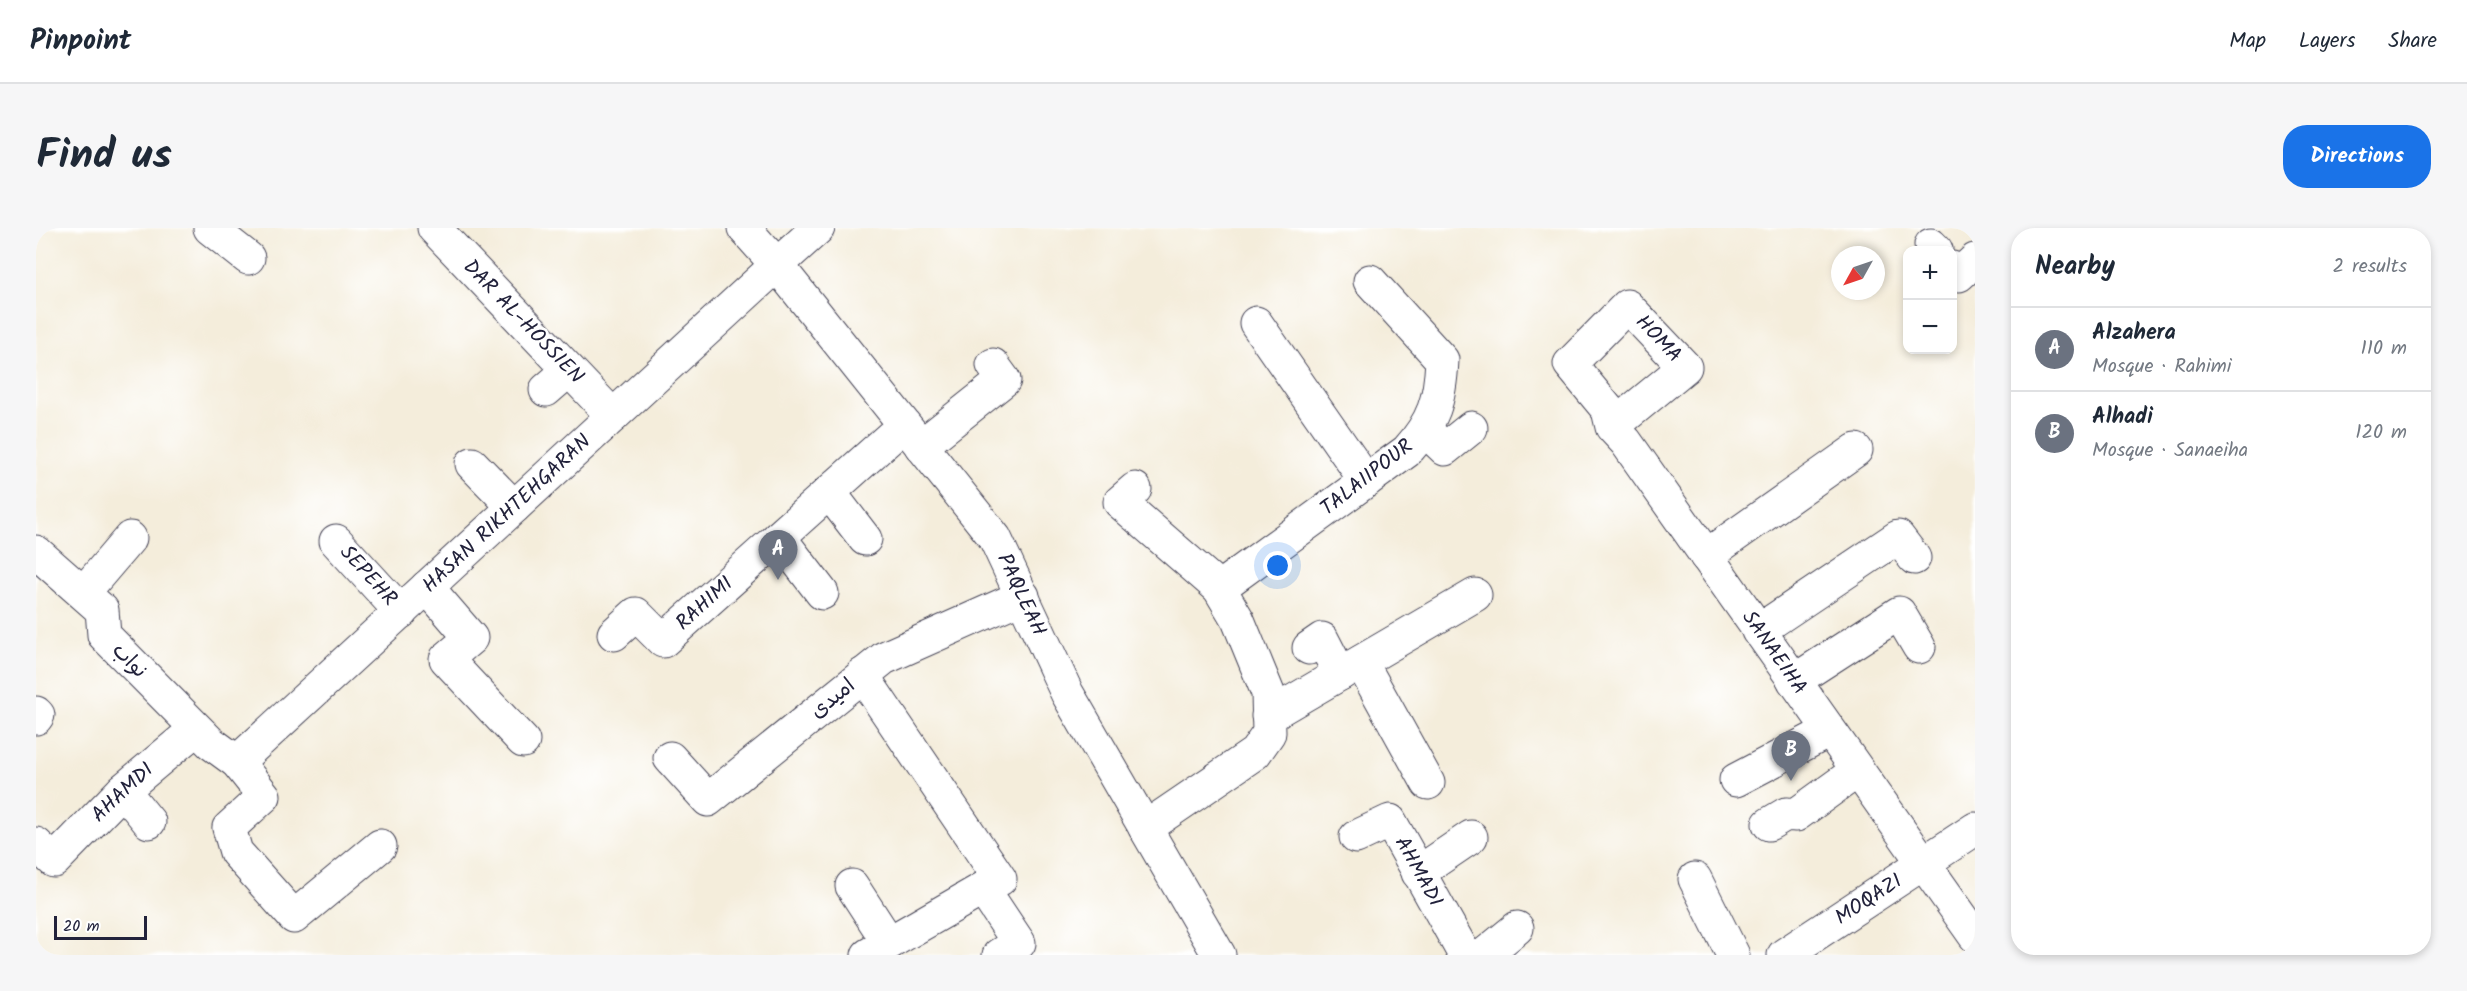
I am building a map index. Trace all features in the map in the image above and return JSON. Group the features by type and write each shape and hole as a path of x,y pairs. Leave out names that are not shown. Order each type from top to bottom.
{"street":[{"path":"210,228 248,258"},
{"name":"DAR AL-HOSSIEN","path":"434,228 557,380 613,417"},
{"name":"PAQLEAH","path":"744,228 995,538 1067,693 1219,955"},
{"name":"HASAN RIKHTEHGARAN","path":"237,762 818,228"},
{"path":"1957,273 1959,275 1975,260"},
{"name":"TALAIIPOUR","path":"1219,588 1407,451 1426,431 1440,396 1443,360 1370,281"},
{"path":"1256,323 1366,481"},
{"name":"RAHIMI","path":"614,634 636,614 663,641 829,492 913,436 1004,380 993,365"},
{"path":"1426,431 1445,449 1472,428"},
{"name":"SANAEIHA","path":"1619,435 1975,936"},
{"path":"1706,556 1856,450"},
{"path":"472,464 514,507"},
{"path":"1135,489 1120,502 1219,588 1238,620 1268,693 1269,733 1255,753 1145,828"},
{"path":"829,492 865,539"},
{"path":"779,537 822,593"},
{"path":"1758,631 1898,537 1914,558"},
{"path":"84,592 130,538"},
{"name":"SEPEHR","path":"336,541 401,612"},
{"name":"نواب","path":"36,552 102,610 104,635 195,729 237,762 264,796 229,828 236,852 294,917 380,846"},
{"path":"427,587 471,638 446,659 523,741"},
{"path":"1268,716 1475,595"},
{"name":"امیدی","path":"670,758 708,800 884,658 1023,597"},
{"path":"1794,681 1899,613 1920,647"},
{"path":"1309,648 1323,639 1351,668 1428,783"},
{"path":"852,886 878,949 1000,879 862,675"},
{"name":"AHAMDI","path":"45,852 195,729"},
{"path":"1736,780 1829,731"},
{"path":"1769,824 1786,814 1796,815 1857,771"},
{"path":"123,790 149,822"},
{"name":"AHMADI","path":"1356,837 1390,821 1465,955"},
{"name":"MOQAZI","path":"1784,955 1975,829"},
{"path":"1419,873 1471,837"},
{"path":"1695,879 1733,955"},
{"path":"983,889 1019,943 999,955"},
{"path":"1484,955 1517,928"}],"place":[{"name":"Alzahera","path":"778,580"},
{"name":"Alhadi","path":"1791,781"}]}
